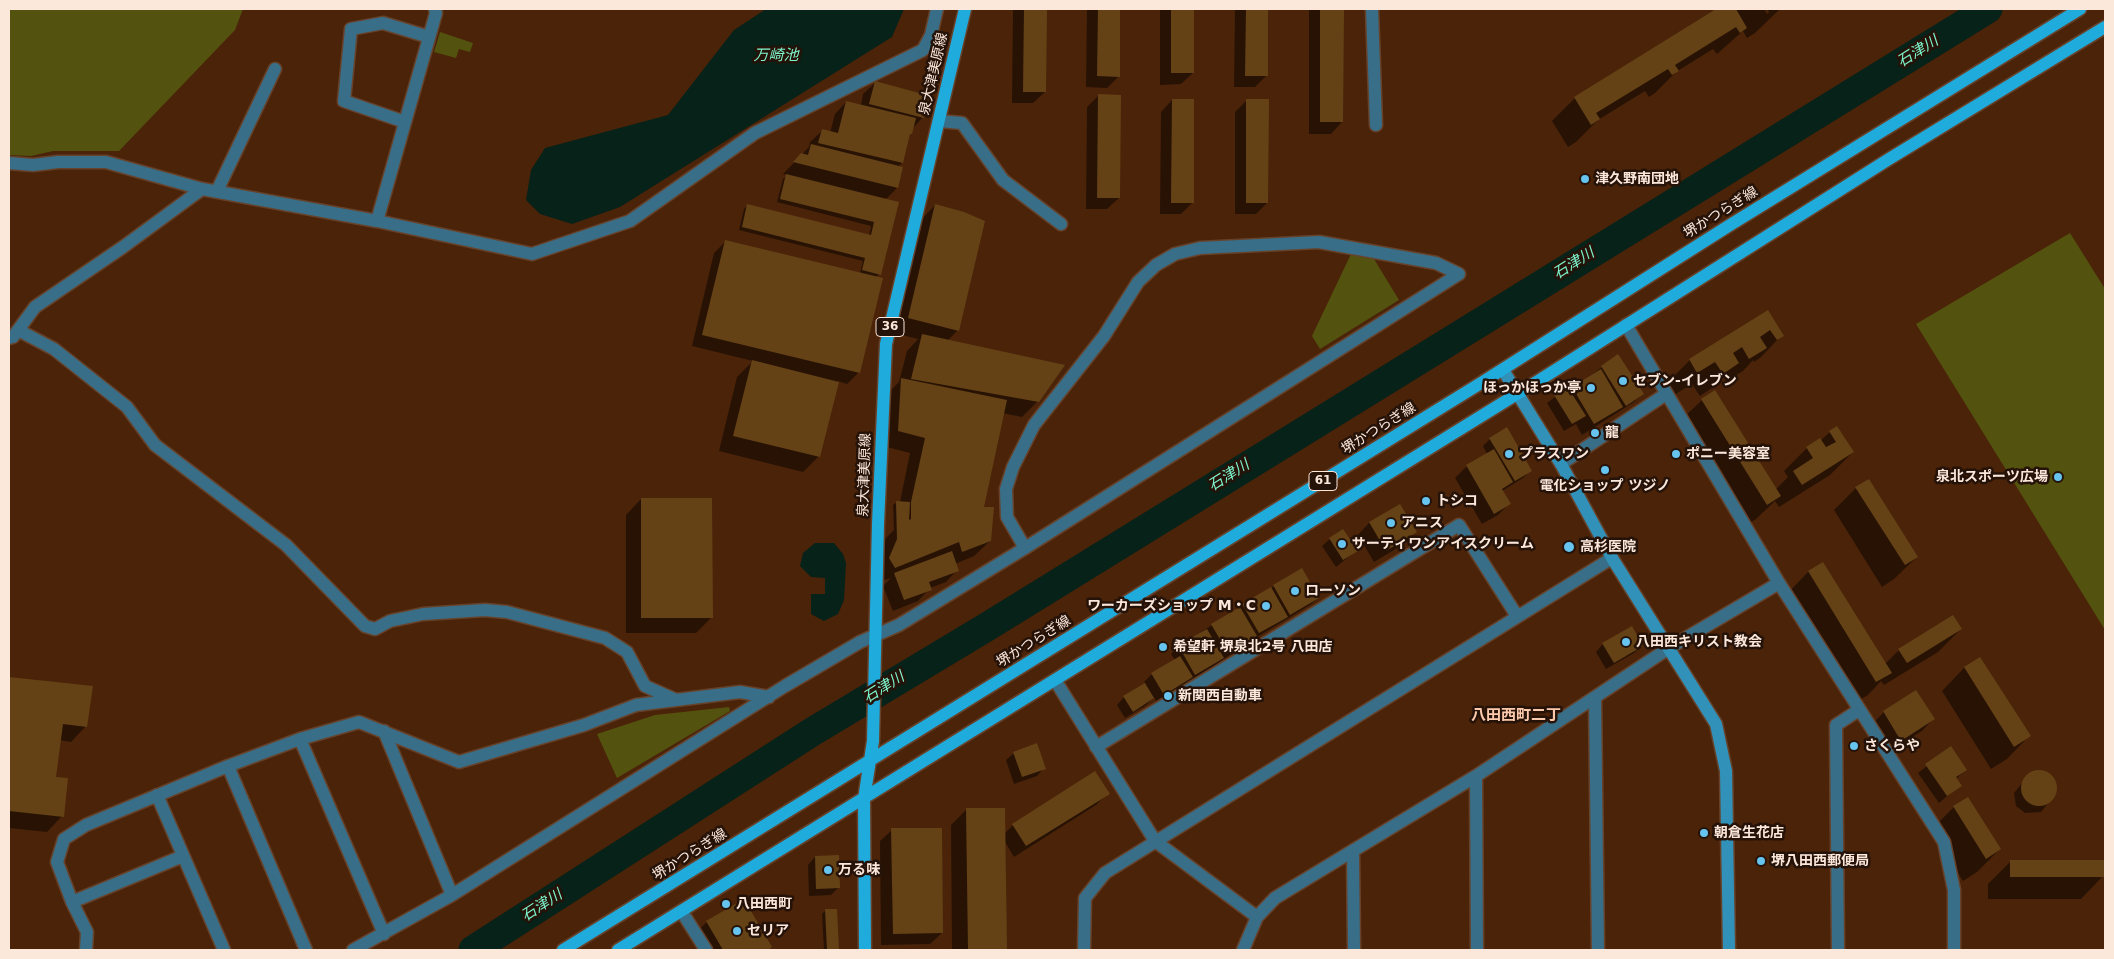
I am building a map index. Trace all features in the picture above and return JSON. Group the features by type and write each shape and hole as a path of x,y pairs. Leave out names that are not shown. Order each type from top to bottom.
{"main road":[{"name":"泉大津美原線","path":"865,950 864,799 873,738 886,344 965,9"},
{"name":"堺かつらぎ線","path":"563,950 1503,370 1730,225 2080,9"},
{"name":"61","path":"618,950 1626,326 1889,159 2105,27"}],"street":[{"path":"376,221 435,9"},
{"path":"9,163 33,165 58,162 106,162 202,189 376,221 532,254 630,221 755,133 924,50 931,35 937,9"},
{"path":"1372,9 1376,125"},
{"path":"405,122 344,101 351,29 383,23 429,36"},
{"path":"217,191 275,69"},
{"path":"939,121 962,123 1003,180 1061,224"},
{"path":"202,189 123,247 35,307 13,334 54,349 126,408 155,445 286,544 365,626 375,629 390,621 423,614 485,610 507,612 605,638 627,652 645,686 676,700"},
{"path":"353,950 452,895 818,666 876,634 900,624 1025,548 1459,274 1436,263 1320,242 1200,248 1175,254 1156,265 1138,282 1104,336 1034,425 1013,467 1006,489 1008,517 1025,548"},
{"path":"1626,326 1779,583 1944,842 1954,890 1954,950"},
{"path":"1503,370 1561,464 1612,558 1716,724 1726,771 1729,950"},
{"path":"1561,464 1666,394"},
{"path":"1096,747 1459,525 1517,616"},
{"path":"1084,950 1085,898 1105,873 1612,558"},
{"path":"1243,950 1257,917 1275,898 1476,776 1668,648 1779,583"},
{"path":"1055,680 1155,841 1257,917"},
{"path":"86,950 87,932 72,902 57,862 64,839 86,825 228,766 300,739 359,722 459,762 584,725 636,705 740,692 769,697"},
{"path":"1595,697 1598,950"},
{"path":"1838,950 1836,725 1859,710"},
{"path":"384,732 452,895"},
{"path":"300,739 384,934"},
{"path":"228,766 306,950"},
{"path":"1476,776 1477,950"},
{"path":"157,796 224,950"},
{"path":"1353,851 1354,950"},
{"path":"72,902 183,856"},
{"path":"682,912 706,950"}],"shaded area":[{"path":"9,9 243,9 235,30 119,151 53,151 31,156 9,155"},
{"path":"440,32 473,43 470,52 459,49 456,58 434,52"},
{"name":"泉北スポーツ広場","path":"2070,233 2105,289 2105,630 1916,324"},
{"path":"1351,254 1374,259 1399,300 1320,349 1312,336"},
{"path":"729,707 730,711 617,778 597,734 655,715"}],"water":[{"name":"万崎池","path":"766,9 904,9 892,37 620,207 572,224 540,214 526,200 531,170 545,148 668,115 734,30"},
{"path":"815,543 834,543 843,554 846,563 844,600 838,614 824,621 811,614 811,594 825,594 825,578 811,577 800,566 803,553"}],"building":[{"path":"1024,9 1047,9 1046,92 1023,92"},
{"path":"1098,9 1120,9 1120,77 1097,76"},
{"path":"1171,9 1194,9 1194,73 1171,73"},
{"path":"1246,9 1268,9 1268,76 1245,76"},
{"path":"1320,9 1344,9 1343,122 1320,122"},
{"path":"1716,9 1736,9 1747,28 1740,33 1736,27 1675,65 1679,71 1672,75 1668,69 1596,113 1600,119 1591,125 1574,97"},
{"path":"875,81 930,96 924,118 869,104"},
{"path":"1098,94 1121,95 1120,198 1097,198"},
{"path":"1172,99 1194,99 1194,203 1171,203"},
{"path":"1246,99 1269,99 1268,203 1246,203"},
{"path":"846,101 916,118 903,163 818,143 822,129 838,133"},
{"path":"811,144 903,167 898,188 793,162 801,153 808,155"},
{"path":"786,174 899,202 881,275 862,270 865,258 742,227 747,204 871,235 874,222 780,199"},
{"path":"935,204 964,212 985,221 959,331 908,318"},
{"path":"725,240 883,278 860,373 702,335"},
{"path":"1768,310 1784,336 1777,340 1770,330 1760,337 1767,348 1749,359 1742,347 1733,353 1739,363 1723,374 1715,362 1697,373 1689,359"},
{"path":"922,334 1065,365 1039,402 911,379"},
{"path":"1618,354 1644,394 1626,406 1601,366"},
{"path":"752,360 839,382 820,457 733,436"},
{"path":"1601,369 1623,407 1594,424 1572,387"},
{"path":"901,378 1007,400 984,507 994,507 991,541 962,552 959,542 895,568 889,558 897,539 896,501 910,502 909,520 911,519 911,502 925,438 898,431"},
{"path":"1567,386 1586,416 1572,424 1554,395"},
{"path":"1715,390 1781,496 1767,505 1701,399"},
{"path":"1837,426 1854,452 1802,485 1793,471 1813,458 1806,447 1820,438 1826,447 1836,442 1829,431"},
{"path":"1507,427 1532,471 1515,481 1489,438"},
{"path":"1494,449 1513,482 1502,489 1511,504 1494,514 1466,465"},
{"path":"1869,479 1918,557 1905,565 1855,487"},
{"path":"641,498 712,498 713,618 641,618"},
{"path":"1400,504 1417,532 1386,551 1369,522"},
{"path":"1343,529 1358,551 1343,560 1329,538"},
{"path":"952,551 959,571 929,582 932,590 904,600 894,573"},
{"path":"1823,562 1892,673 1876,682 1808,571"},
{"path":"1302,568 1319,598 1290,615 1273,585"},
{"path":"1271,587 1288,617 1259,633 1242,604"},
{"path":"1240,607 1257,636 1228,653 1211,624"},
{"path":"1953,615 1962,629 1907,663 1898,649"},
{"path":"1632,626 1643,646 1614,663 1602,643"},
{"path":"1207,629 1224,658 1195,675 1178,645"},
{"path":"1180,656 1193,677 1164,695 1151,673"},
{"path":"1980,657 2031,736 2014,747 1964,667"},
{"path":"9,677 93,686 87,727 63,724 56,777 68,778 64,817 9,811"},
{"path":"1145,683 1154,698 1133,712 1123,696"},
{"path":"1916,690 1935,719 1901,741 1883,711"},
{"path":"1037,743 1046,769 1022,777 1013,752"},
{"path":"1951,746 1967,770 1956,777 1962,786 1947,796 1925,764"},
{"path":"2039,770 2046,771 2052,775 2056,781 2056,795 2052,801 2046,805 2039,806 2032,805 2026,801 2022,795 2021,788 2022,781 2026,775 2032,771"},
{"path":"1095,771 1110,794 1026,846 1012,824"},
{"path":"1968,797 2001,849 1986,859 1953,806"},
{"path":"966,808 1005,808 1007,950 968,950"},
{"path":"891,828 942,828 943,933 893,934"},
{"path":"839,855 840,888 816,889 815,856"},
{"path":"2010,860 2105,860 2105,877 2010,877"},
{"path":"744,899 772,947 768,950 723,950 706,921"},
{"path":"825,909 837,909 839,950 827,950"}],"waterway":[{"name":"石津川","path":"473,950 812,732 990,625 1988,9"}],"place":[{"name":"津久野南団地","path":"1585,179"},
{"name":"セブン-イレブン","path":"1623,381"},
{"name":"ほっかほっか亭","path":"1591,388"},
{"name":"龍","path":"1595,433"},
{"name":"プラスワン","path":"1509,454"},
{"name":"ポニー美容室","path":"1676,454"},
{"name":"電化ショップ ツジノ","path":"1605,470"},
{"name":"泉北スポーツ広場","path":"2058,477"},
{"name":"トシコ","path":"1426,501"},
{"name":"アニス","path":"1391,523"},
{"name":"サーティワンアイスクリーム","path":"1342,544"},
{"name":"高杉医院","path":"1569,547"},
{"name":"ローソン","path":"1295,591"},
{"name":"ワーカーズショップ M・C","path":"1266,606"},
{"name":"八田西キリスト教会","path":"1626,642"},
{"name":"希望軒 堺泉北2号 八田店","path":"1163,647"},
{"name":"新関西自動車","path":"1168,696"},
{"name":"さくらや","path":"1854,746"},
{"name":"朝倉生花店","path":"1704,833"},
{"name":"堺八田西郵便局","path":"1761,861"},
{"name":"万る味","path":"828,870"},
{"name":"八田西町","path":"726,904"},
{"name":"セリア","path":"737,931"}],"district":[{"name":"八田西町二丁","path":"1516,716"}]}
